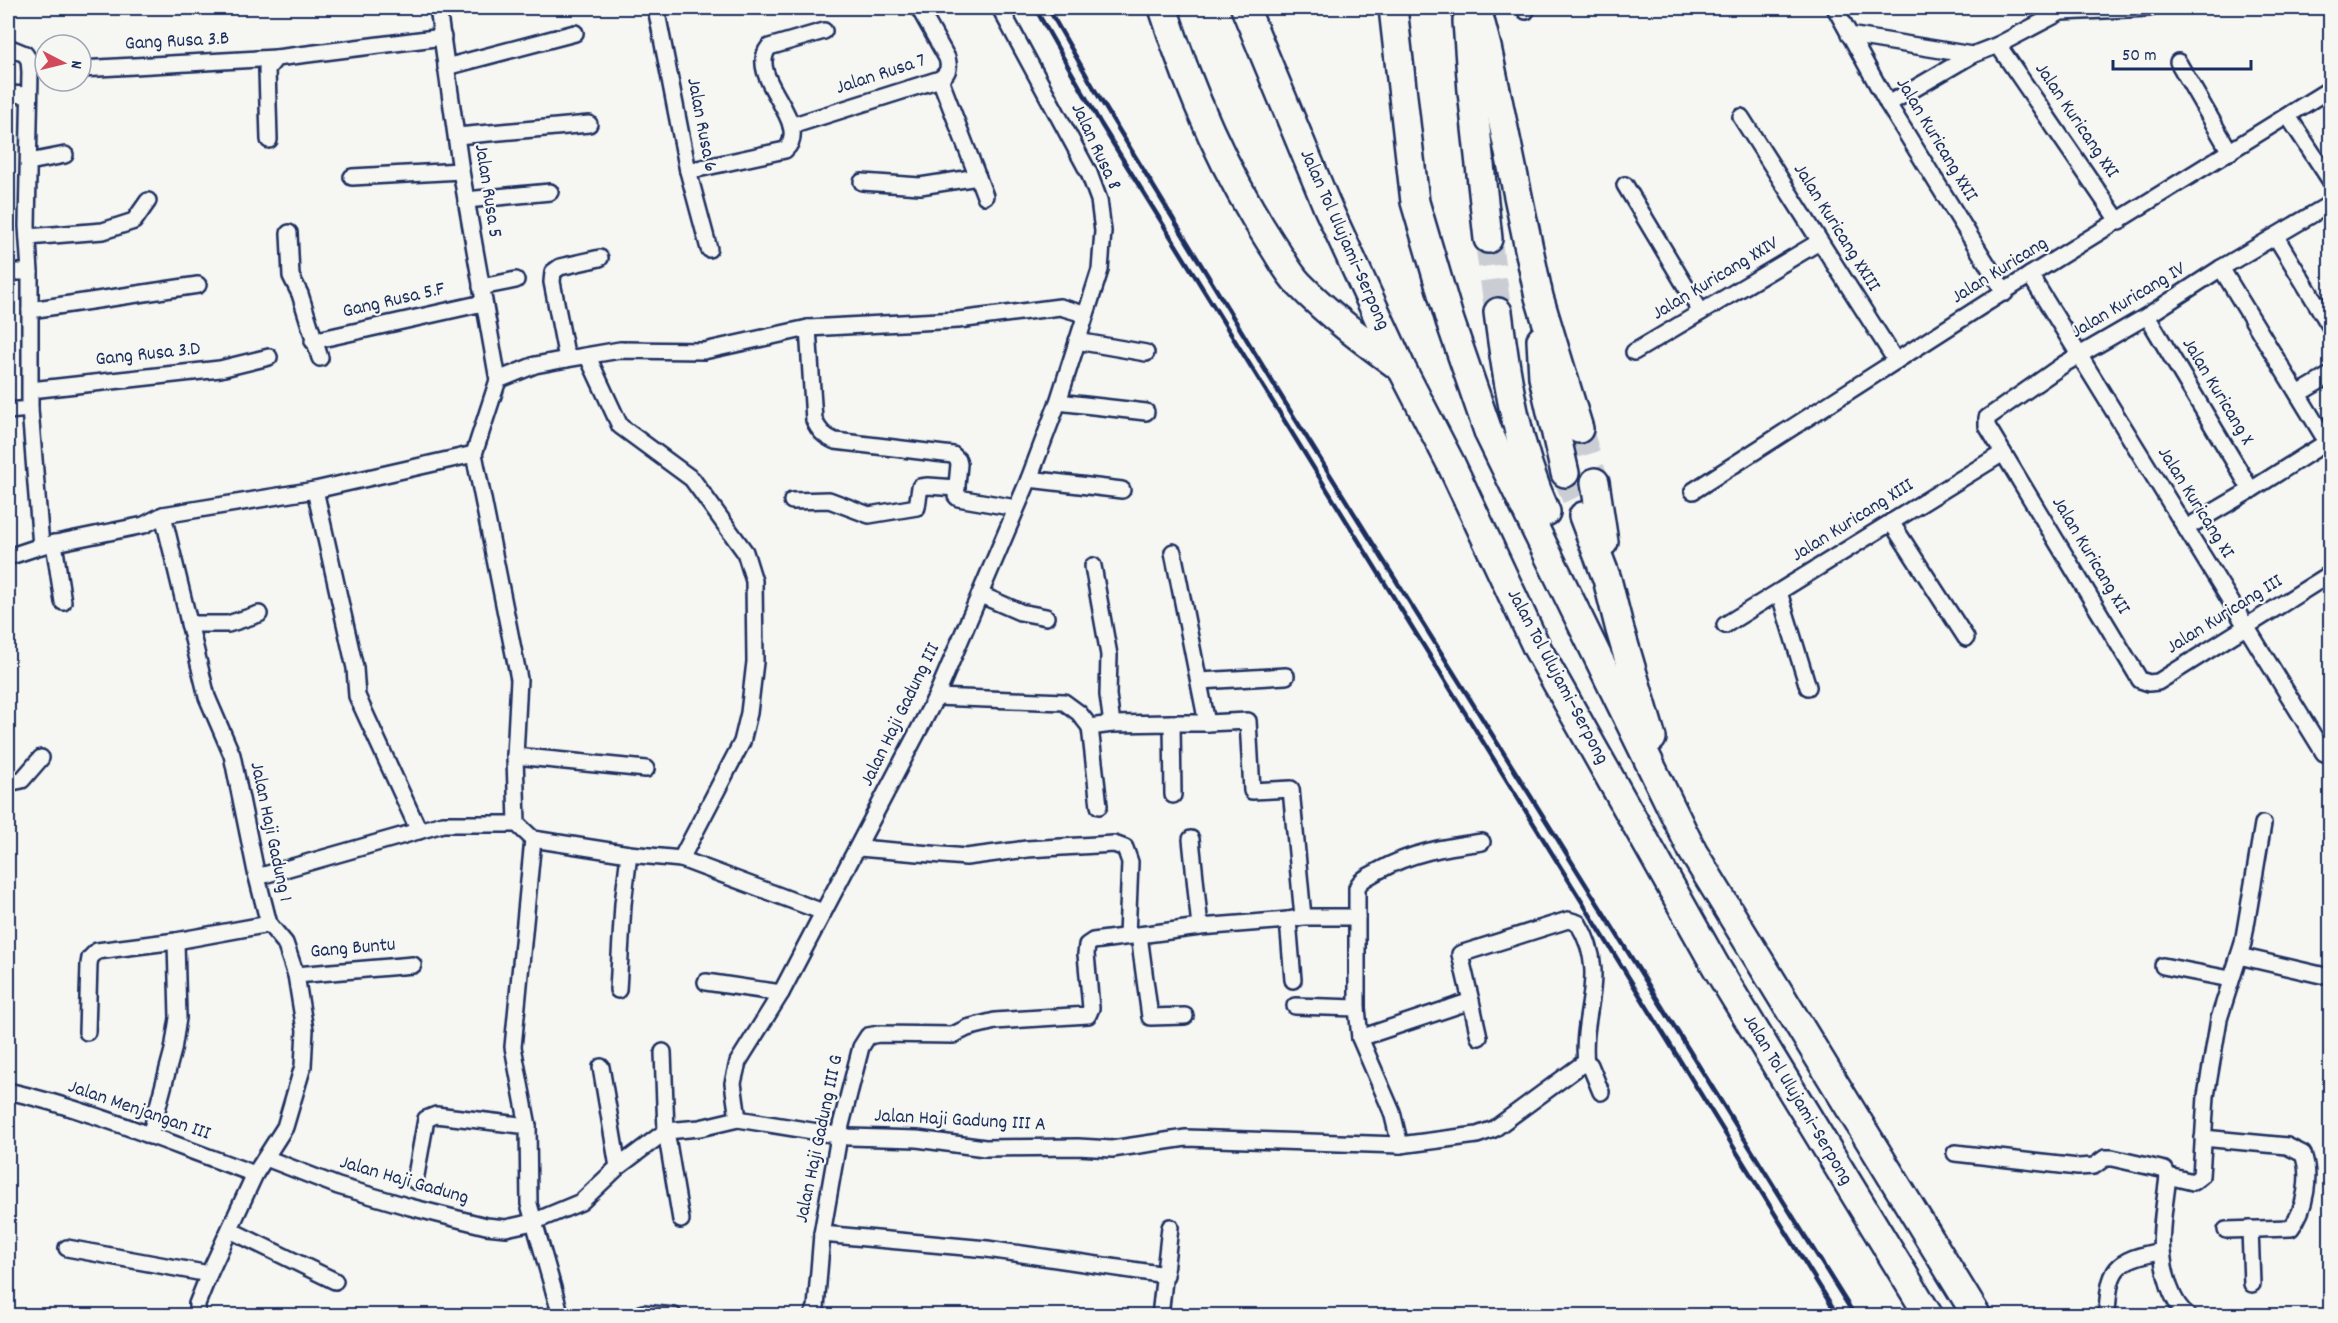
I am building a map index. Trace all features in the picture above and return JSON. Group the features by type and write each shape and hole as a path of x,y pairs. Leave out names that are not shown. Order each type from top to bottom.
{"highway":[{"path":"1163,8 1180,62 1200,109 1252,215 1297,283 1357,337 1402,369"},
{"name":"Jalan Tol Ulujami–Serpong","path":"1245,8 1327,206 1402,369 1451,464 1537,648 1715,965 1929,1316"},
{"name":"Jalan Tol Ulujami–Serpong","path":"1393,8 1415,202 1450,321 1489,434 1693,852 1977,1316"},
{"path":"1466,8 1472,91 1488,239"},
{"path":"1477,8 1487,46 1539,297 1579,429"},
{"path":"1539,297 1543,377 1565,473"},
{"path":"1498,312 1515,424 1535,488 1583,599 1647,724"},
{"path":"1595,482 1602,522 1607,579"},
{"path":"1583,516 1607,579 1647,724 1693,852"}],"street":[{"name":"Jalan Rusa 5","path":"438,8 461,171 498,380"},
{"name":"Jalan Rusa 6","path":"656,8 688,171 709,249"},
{"name":"Jalan Rusa 7","path":"791,126 940,79 947,74 950,66 919,8"},
{"name":"Jalan Rusa 8","path":"1000,8 1089,173 1099,200 1103,231 1100,270 1084,314"},
{"name":"Jalan Kuricang XXII","path":"1835,8 1888,104 2005,293"},
{"path":"1888,104 1972,55 1998,45 2061,10 2150,8"},
{"path":"688,171 785,150 791,144 793,138 791,126 765,70 765,52 769,47 824,31"},
{"path":"446,67 575,33"},
{"path":"1849,35 1972,55"},
{"name":"Gang Rusa 3.B","path":"93,68 276,58 443,37"},
{"name":"Jalan Kuricang XXI","path":"1998,45 2119,222"},
{"path":"8,47 25,54 33,65"},
{"path":"269,140 267,69 276,58"},
{"path":"2178,62 2230,152"},
{"path":"940,79 985,196"},
{"path":"33,86 30,95 28,237 30,409 47,544 63,602"},
{"name":"Jalan Kuricang","path":"1693,491 2030,276 2331,89"},
{"path":"8,93 30,95"},
{"path":"2288,116 2331,180"},
{"name":"Jalan Kuricang XXIII","path":"1741,117 1896,361"},
{"path":"457,136 589,124"},
{"path":"29,162 65,155"},
{"path":"352,177 461,171"},
{"path":"862,182 920,186 978,177"},
{"path":"1625,185 1701,312"},
{"path":"466,200 550,192"},
{"path":"28,237 103,231 134,221 148,201"},
{"name":"Jalan Kuricang IV","path":"2003,453 1987,426 1987,418 1990,414 2221,268 2331,204"},
{"path":"289,233 291,276 300,294 320,358"},
{"path":"2276,237 2331,326"},
{"name":"Jalan Kuricang XXIV","path":"1634,352 1819,242"},
{"path":"567,358 552,282 553,272 560,267 600,258"},
{"path":"2186,528 2329,441 2221,268"},
{"path":"8,272 30,272"},
{"name":"Jalan Kuricang XI","path":"2030,276 2324,753"},
{"path":"481,287 516,280"},
{"path":"30,310 198,285"},
{"name":"Gang Rusa 5.F","path":"313,341 483,303"},
{"path":"517,824 515,756 519,680 474,454 498,380 535,365 567,358 588,357 620,350 704,351 808,328 958,320 1060,307 1084,314"},
{"name":"Jalan Haji Gadung III","path":"738,1119 733,1083 738,1062 781,993 859,848 936,697 1029,479 1058,402 1084,314"},
{"name":"Jalan Kuricang X","path":"2147,316 2251,490"},
{"path":"808,328 814,420 818,430 825,437 835,441 953,455 959,464 956,496 962,500 1016,507"},
{"path":"1077,341 1146,353"},
{"name":"Gang Rusa 3.D","path":"31,390 220,369 269,357"},
{"path":"588,357 620,426 693,479 745,552 754,581 755,662 749,713 742,741 681,859"},
{"path":"2298,394 2331,375"},
{"path":"1058,402 1146,412"},
{"path":"8,411 30,409"},
{"name":"Jalan Kuricang XIII","path":"1725,625 2003,453"},
{"name":"Jalan Kuricang XII","path":"2003,453 2140,680"},
{"path":"8,557 47,544 144,525 163,515 315,490 474,454"},
{"path":"1029,479 1122,490"},
{"path":"792,501 829,500 869,515 917,507 920,487 957,488"},
{"path":"315,490 355,668 357,696 419,831"},
{"name":"Jalan Haji Gadung 1","path":"163,515 207,697 232,756 269,924 285,943 297,975 305,1030 303,1066 285,1126 255,1174 209,1274 197,1304 197,1316"},
{"path":"1891,522 1966,638"},
{"path":"1173,552 1207,723"},
{"path":"1093,566 1109,655 1108,695 1112,724"},
{"name":"Jalan Kuricang III","path":"2140,680 2149,683 2158,682 2331,574"},
{"path":"1779,592 1808,687"},
{"path":"981,594 1020,612 1046,617"},
{"path":"189,624 228,624 259,614"},
{"path":"1200,681 1286,676"},
{"path":"936,697 1048,699 1064,702 1079,713 1089,727 1099,806"},
{"path":"1089,727 1112,724 1248,720 1252,791 1291,789 1296,919 1293,980"},
{"path":"1168,724 1173,795"},
{"path":"515,756 646,769"},
{"path":"8,783 22,780 41,758"},
{"path":"257,877 443,824 517,824 533,839 629,854 681,859 823,912"},
{"path":"2168,1176 2193,1182 2200,1176 2206,1096 2218,1019 2239,956 2263,824"},
{"path":"533,839 513,1047 528,1126 529,1204 561,1316"},
{"path":"1191,839 1200,927"},
{"path":"1400,1144 1392,1112 1360,1038 1357,1008 1357,888 1364,879 1399,860 1425,851 1482,842"},
{"path":"859,848 950,857 1114,844 1125,848 1130,862 1133,936 1150,1017 1185,1016"},
{"path":"618,990 623,904 629,854"},
{"name":"Jalan Haji Gadung III G","path":"813,1315 816,1308 822,1234 839,1136 861,1047 868,1036 879,1034 953,1035 967,1028 995,1021 1088,1015 1090,1008 1087,945 1093,941 1200,927 1296,919 1357,917"},
{"path":"1479,1037 1460,954 1568,920 1578,924 1592,954 1593,967 1592,1000 1584,1048 1586,1064 1590,1065 1601,1092"},
{"path":"87,1032 88,964 93,953 177,941 269,924"},
{"path":"150,1136 173,1050 178,1018 177,941"},
{"path":"2239,956 2321,975"},
{"name":"Gang Buntu","path":"297,975 412,965"},
{"path":"2163,966 2230,979"},
{"path":"706,982 781,993"},
{"path":"1360,1038 1471,1000"},
{"path":"1295,1006 1357,1008"},
{"path":"663,1052 666,1131 681,1220"},
{"name":"Jalan Haji Gadung III A","path":"839,1136 917,1140 985,1148 1112,1149 1186,1137 1295,1143 1400,1144 1461,1138 1494,1129 1581,1065 1586,1064"},
{"path":"601,1067 618,1167"},
{"name":"Jalan Menjangan III","path":"8,1090 51,1102 255,1174"},
{"path":"415,1181 426,1119 436,1115 528,1126"},
{"path":"533,1222 581,1202 618,1167 666,1131 700,1128 738,1119 839,1136"},
{"path":"2203,1138 2287,1146 2302,1154 2307,1165 2299,1218 2291,1228 2226,1230"},
{"path":"1956,1153 2078,1167 2094,1166 2105,1158 2112,1158 2162,1168 2168,1176 2161,1251 2172,1292 2181,1311 2189,1316"},
{"name":"Jalan Haji Gadung","path":"266,1158 338,1186 466,1221 507,1228 533,1222"},
{"path":"1160,1316 1170,1227"},
{"path":"2250,1229 2252,1284"},
{"path":"230,1230 335,1281"},
{"path":"822,1234 987,1249 1166,1275"},
{"path":"67,1248 209,1274"},
{"path":"2107,1316 2110,1278 2117,1268 2139,1255 2161,1251"},
{"path":"640,1316 643,1313 674,1316"}],"tunnel":[{"path":"1488,239 1498,312"},
{"path":"1579,429 1595,482"},
{"path":"1565,473 1583,516"}],"railway":[{"path":"1035,8 1101,124 1838,1316"},
{"path":"1048,8 1099,97 1289,409 1855,1316"}]}
